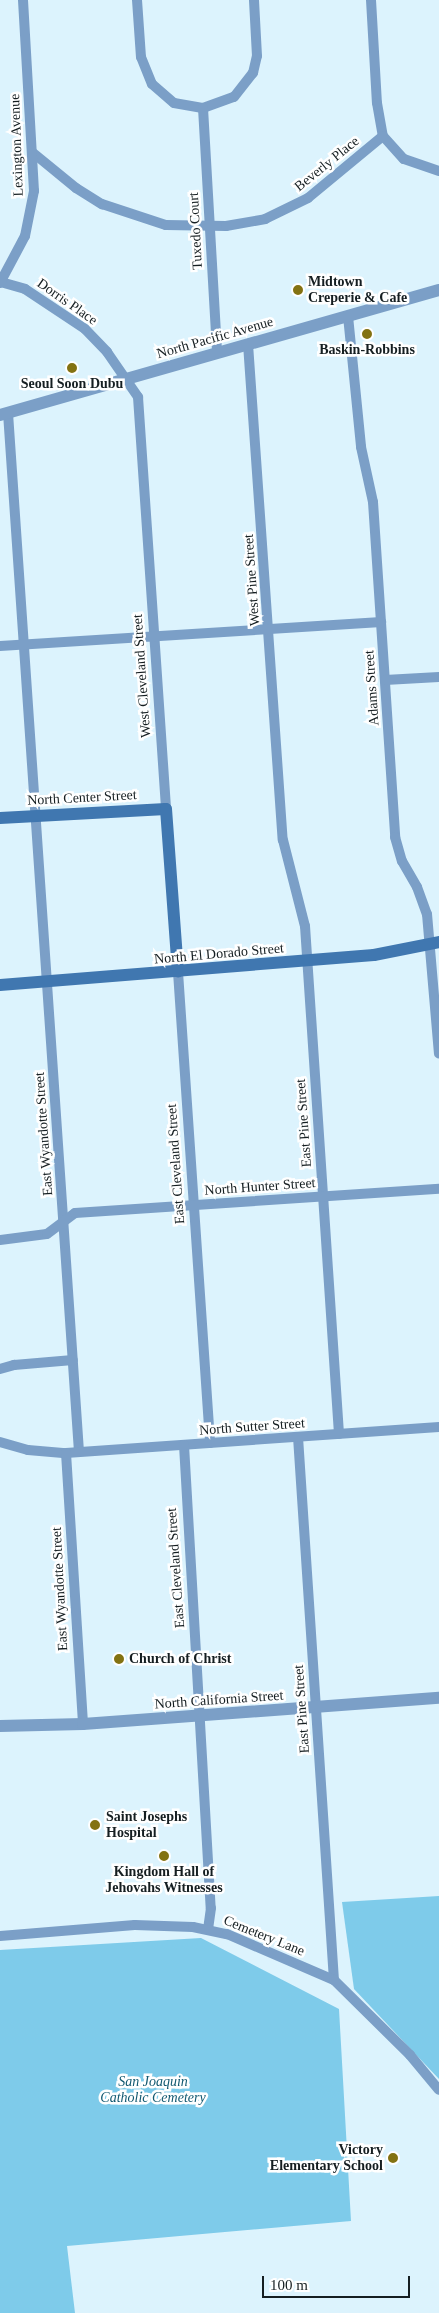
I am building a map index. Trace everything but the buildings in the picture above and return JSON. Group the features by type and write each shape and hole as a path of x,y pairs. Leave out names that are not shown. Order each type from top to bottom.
{"main road":[{"name":"North Center Street","path":"0,818 166,809"},
{"name":"West Cleveland Street","path":"166,809 178,972"},
{"name":"North El Dorado Street","path":"0,985 374,955 435,943"}],"street":[{"name":"Lexington Avenue","path":"0,282 17,256 29,220 34,191 23,0"},
{"path":"137,0 141,57 152,84 174,103 202,108 234,97 253,73 258,56 254,0"},
{"path":"371,0 377,103 383,136 404,159 439,171"},
{"name":"Tuxedo Court","path":"202,108 217,352"},
{"name":"Beverly Place","path":"32,152 76,188 102,204 166,225 210,227 245,224 286,210 325,186 383,136"},
{"name":"Dorris Place","path":"0,282 24,289 85,329 129,379"},
{"name":"North Pacific Avenue","path":"4,414 439,290"},
{"name":"Adams Street","path":"348,316 361,447 373,502 395,837 402,862 423,900 435,943 439,1053"},
{"name":"West Pine Street","path":"248,344 281,813"},
{"name":"West Cleveland Street","path":"129,379 138,397 166,809"},
{"name":"East Wyandotte Street","path":"4,414 25,644 79,1452"},
{"path":"0,646 381,622"},
{"path":"385,680 439,677"},
{"name":"East Pine Street","path":"281,813 287,867 305,926 339,1434"},
{"name":"East Cleveland Street","path":"178,972 210,1443"},
{"name":"North Hunter Street","path":"0,1240 47,1234 75,1213 439,1189"},
{"path":"0,1369 14,1365 73,1360"},
{"name":"North Sutter Street","path":"0,1442 28,1450 79,1452 439,1427"},
{"name":"East Pine Street","path":"298,1437 334,1980"},
{"name":"East Cleveland Street","path":"184,1445 211,1908 208,1929"},
{"name":"East Wyandotte Street","path":"66,1452 83,1724"},
{"name":"North California Street","path":"0,1726 83,1724 199,1717 439,1698"},
{"name":"Cemetery Lane","path":"0,1936 135,1925 208,1929 334,1980 410,2056 439,2090"}],"green space":[{"path":"439,1896 439,2079 354,1989 342,1902"},
{"name":"San Joaquin Catholic Cemetery","path":"201,1938 339,2009 351,2221 67,2246 75,2313 0,2313 0,1950"}],"place":[{"name":"Midtown Creperie & Cafe","path":"298,290"},
{"name":"Baskin-Robbins","path":"367,334"},
{"name":"Seoul Soon Dubu","path":"72,368"},
{"name":"Church of Christ","path":"119,1659"},
{"name":"Saint Josephs Hospital","path":"95,1825"},
{"name":"Kingdom Hall of Jehovahs Witnesses","path":"164,1856"},
{"name":"Victory Elementary School","path":"393,2158"}]}
